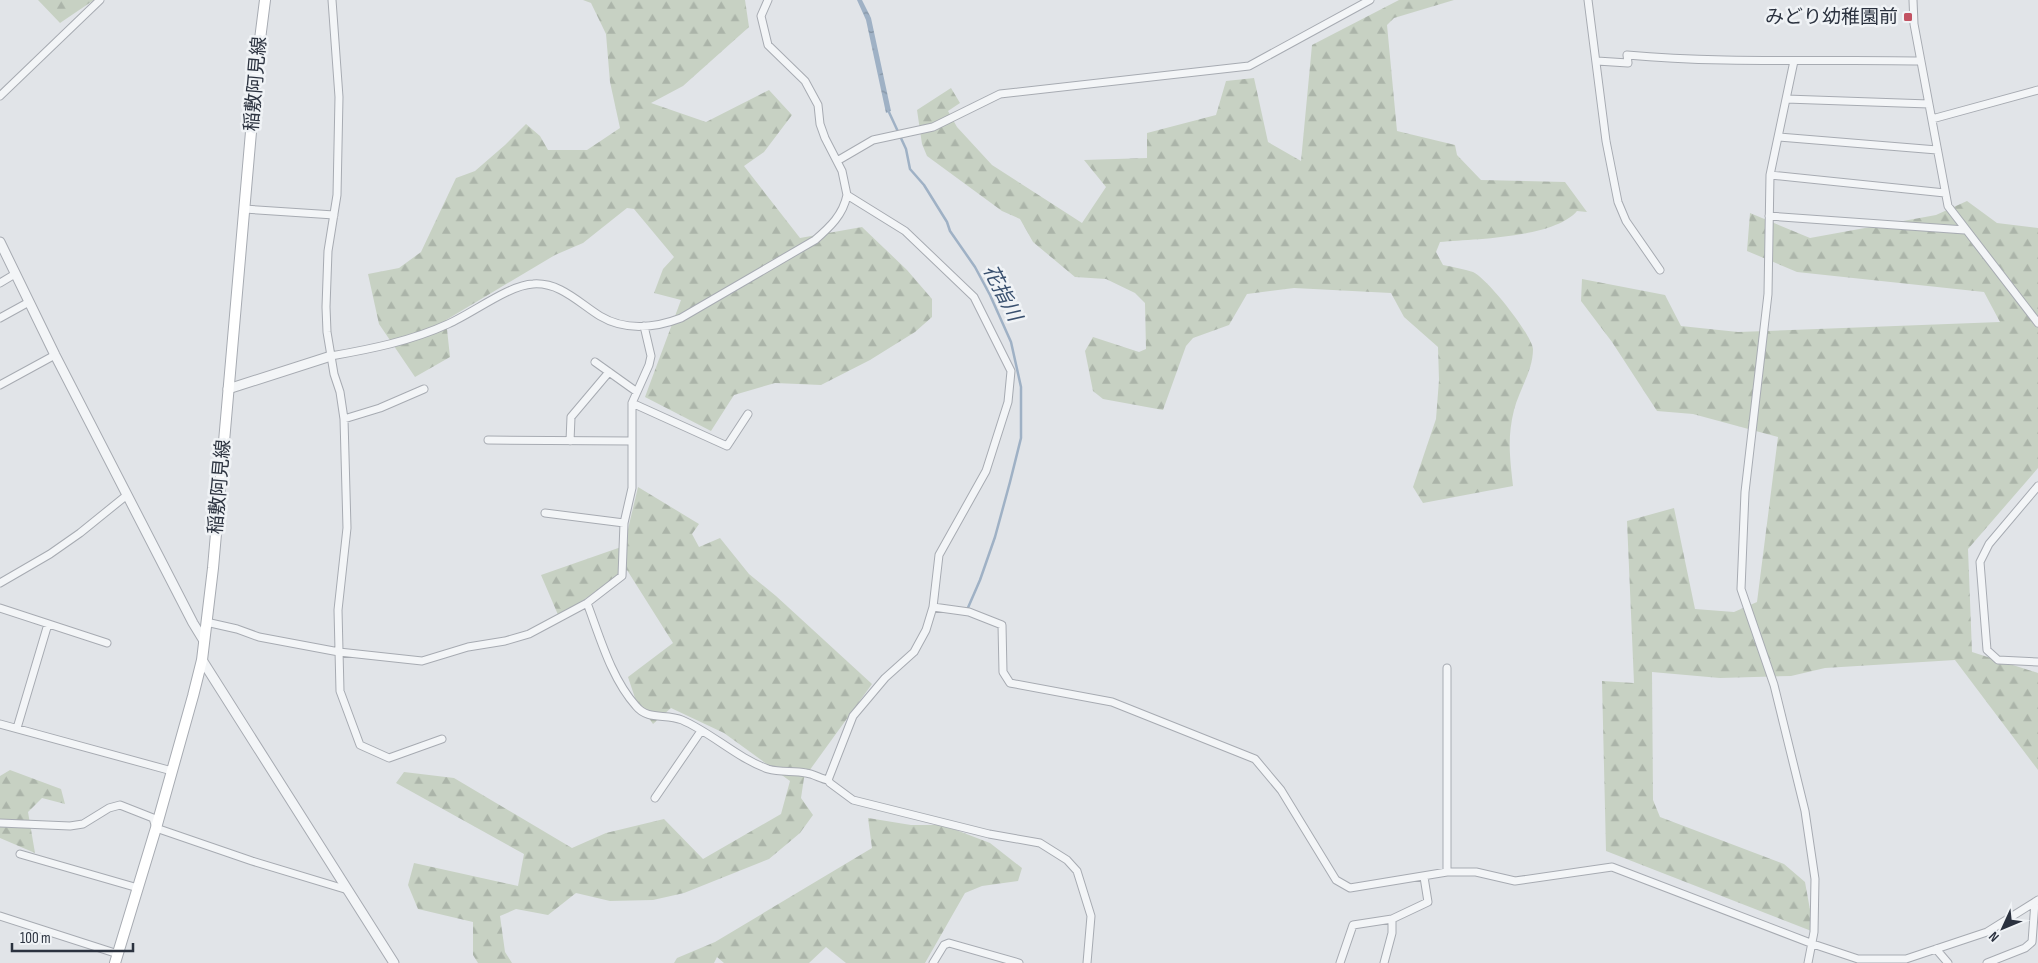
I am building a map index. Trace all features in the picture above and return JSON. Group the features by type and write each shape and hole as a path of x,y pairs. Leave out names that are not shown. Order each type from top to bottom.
{"main road":[{"name":"稲敷阿見線","path":"116,958 156,828 202,660 213,568 257,63 265,0"}],"street":[{"path":"0,96 100,0"},
{"path":"332,0 338,97 337,195 328,251 326,307 327,332 344,419 347,528 338,610 340,691 360,745 388,758 442,739"},
{"path":"228,389 331,356 426,334 469,314 521,285 543,284 555,287 602,317 620,323 644,326 668,323 681,318 815,240 829,228 840,214 847,195 842,171 820,124 818,105 805,81 768,45 761,16 768,0"},
{"path":"837,161 872,140 933,127 1000,94 1249,66 1370,0"},
{"path":"1588,0 1606,141 1618,202 1626,221 1660,270"},
{"path":"1913,0 1914,24 1948,206 2038,323"},
{"path":"1597,61 1628,63 1627,55 1674,59 1921,61"},
{"path":"1794,61 1770,175 1768,294 1757,407 1745,492 1741,589 1774,685 1805,811 1815,879 1813,944 1808,963"},
{"path":"1932,119 2038,90"},
{"path":"1786,100 1929,104"},
{"path":"1779,137 1938,150"},
{"path":"1770,175 1945,193"},
{"path":"828,780 852,716 885,678 914,652 926,630 932,607 939,555 986,471 1008,402 1011,371 974,297 905,231 847,195"},
{"path":"244,209 334,215"},
{"path":"1769,216 1966,230"},
{"path":"0,242 55,355 197,631 204,641"},
{"path":"0,283 15,274"},
{"path":"0,318 29,302"},
{"path":"206,622 237,629 260,637 338,652 422,662 468,647 506,641 529,634 587,603 622,576 624,523 632,488 632,404 651,356 644,326"},
{"path":"0,386 55,355"},
{"path":"595,362 637,392"},
{"path":"570,441 571,417 609,372"},
{"path":"344,419 380,408 424,389"},
{"path":"632,404 727,446 748,414"},
{"path":"488,440 631,441"},
{"path":"2038,486 1989,544 1980,562 1987,650 1998,660 2038,662"},
{"path":"0,583 50,554 80,533 127,495"},
{"path":"545,513 624,523"},
{"path":"587,603 625,692 642,713 651,716 675,717 768,769 781,772 804,772 828,780 853,800 990,834 1040,843 1067,860 1077,871 1091,916 1087,963"},
{"path":"932,607 970,612 1002,625 1003,672 1010,683 1112,702 1255,759 1281,790 1336,880 1350,888 1448,872 1476,872 1515,881 1612,867 1813,944 1858,958 1906,959 1987,932 2036,901"},
{"path":"0,608 107,643"},
{"path":"17,728 48,624"},
{"path":"202,660 394,963"},
{"path":"1447,668 1448,872"},
{"path":"0,724 172,770"},
{"path":"655,798 701,731"},
{"path":"0,822 70,826 83,824 109,808 120,805 153,818 156,828 252,861 348,890"},
{"path":"20,854 138,888"},
{"path":"1340,963 1353,925 1392,919 1428,902 1424,877"},
{"path":"1987,963 2025,948 2032,942 2036,901"},
{"path":"0,916 116,958"},
{"path":"1384,963 1392,932 1392,919"},
{"path":"932,963 944,945 949,943 1019,963"},
{"path":"1936,949 1948,963"},
{"path":"1911,963 1921,954"}],"green space":[{"path":"38,0 94,0 60,23"},
{"path":"583,0 745,0 749,27 683,86 651,103 706,122 769,90 792,115 764,152 744,166 800,238 862,227 907,270 932,299 932,317 915,332 870,360 821,385 775,383 734,395 711,431 645,397 681,300 654,293 663,269 674,257 634,209 627,208 583,243 555,255 446,320 450,357 415,377 379,324 368,274 399,268 421,252 456,178 475,171 526,124 540,136 548,150 587,150 620,128 610,82 606,34 591,3"},
{"path":"1399,0 1454,0 1394,18 1387,25 1397,131 1455,145 1457,155 1481,180 1565,182 1587,212 1577,211 1566,220 1533,232 1493,238 1440,242 1436,252 1443,265 1473,272 1480,276 1498,295 1517,320 1531,342 1533,349 1531,365 1516,403 1510,430 1513,486 1423,503 1413,487 1436,419 1439,380 1438,347 1404,317 1391,293 1294,288 1247,294 1229,325 1193,338 1186,346 1163,410 1103,399 1093,391 1085,351 1093,337 1139,352 1146,349 1145,303 1135,293 1106,279 1075,277 1033,242 1020,219 1002,211 927,156 922,144 917,110 951,88 960,103 948,111 957,127 992,165 1082,223 1106,187 1084,160 1147,158 1147,133 1216,115 1226,81 1254,78 1268,142 1301,161 1312,45"},
{"path":"1967,201 1997,223 2038,228 2038,468 1968,549 1972,652 2038,673 2038,770 1955,660 1825,668 1791,676 1720,678 1652,672 1653,800 1660,817 1784,864 1805,882 1814,932 1606,851 1602,681 1634,683 1627,521 1674,508 1695,609 1734,612 1757,602 1778,437 1693,414 1657,411 1612,342 1581,301 1582,279 1665,295 1681,326 1738,332 2000,322 1984,292 1797,272 1747,251 1750,213 1810,238 1936,215"},
{"path":"638,487 699,524 692,534 699,547 720,538 749,574 776,596 872,684 804,778 801,798 813,815 800,833 769,859 684,893 653,900 610,901 576,893 548,915 516,909 500,916 505,952 512,963 478,963 473,955 473,922 418,909 408,885 414,863 518,886 524,854 396,783 404,772 454,778 572,848 606,833 664,819 703,859 781,814 790,781 724,733 671,708 653,724 635,698 628,677 673,643 627,570 559,617 541,575 624,546"},
{"path":"10,770 61,789 65,804 42,798 28,812 35,853 0,838 0,776"},
{"path":"868,818 911,825 943,825 990,843 1022,868 1018,881 982,886 965,893 925,963 846,963 826,947 809,963 724,963 717,957 714,963 674,963 677,958 715,942 872,848"}],"water":[{"path":"857,0 862,0 871,18 891,111 886,113 866,20"}],"waterway":[{"name":"花指川","path":"888,110 906,149 910,169 924,185 947,222 950,231 975,267 990,295 1011,342 1021,387 1021,438 995,537 967,610"}],"place":[{"name":"みどり幼稚園前","path":"1908,17"}]}
